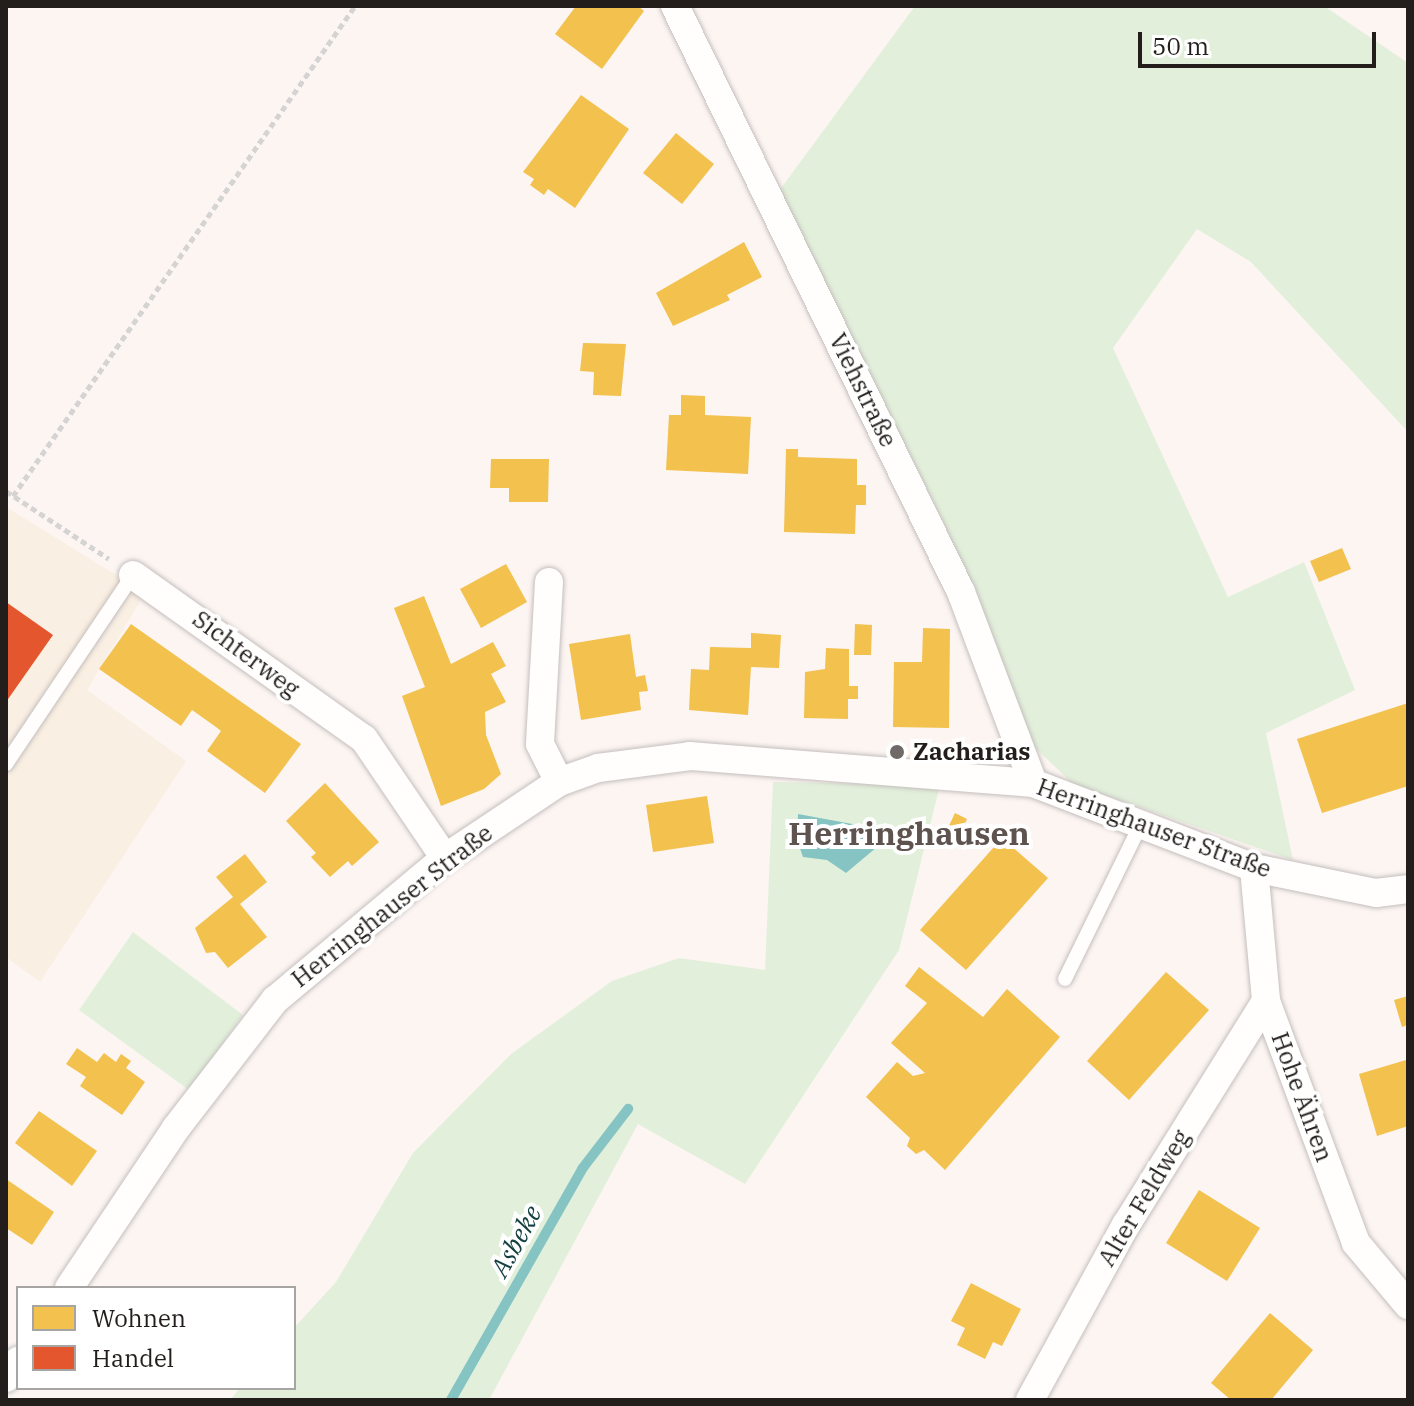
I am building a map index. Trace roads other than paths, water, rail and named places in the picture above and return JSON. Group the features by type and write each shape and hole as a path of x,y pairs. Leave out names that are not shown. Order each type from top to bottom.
{"street":[{"name":"Viehstraße","path":"675,6 961,592 1033,783"},
{"name":"Sichterweg","path":"133,575 364,739 445,858"},
{"path":"549,582 540,744 559,782"},
{"name":"Herringhauser Straße","path":"70,1286 176,1128 275,1000 445,858 559,782 598,768 690,756 1033,783 1254,868 1376,893 1408,889"},
{"name":"Hohe Ähren","path":"1254,868 1266,1001 1356,1243 1408,1305"},
{"name":"Alter Feldweg","path":"1030,1400 1126,1225 1266,1001"}],"lane":[{"path":"6,764 133,575"},
{"path":"1065,979 1141,824"}],"water":[{"path":"798,814 885,830 883,842 846,873 827,860 803,857 797,840"}],"waterway":[{"name":"Asbeke","path":"451,1400 582,1169 628,1109"}],"place":[{"name":"Zacharias","path":"897,752"}],"district":[{"name":"Herringhausen","path":"909,833"}]}
